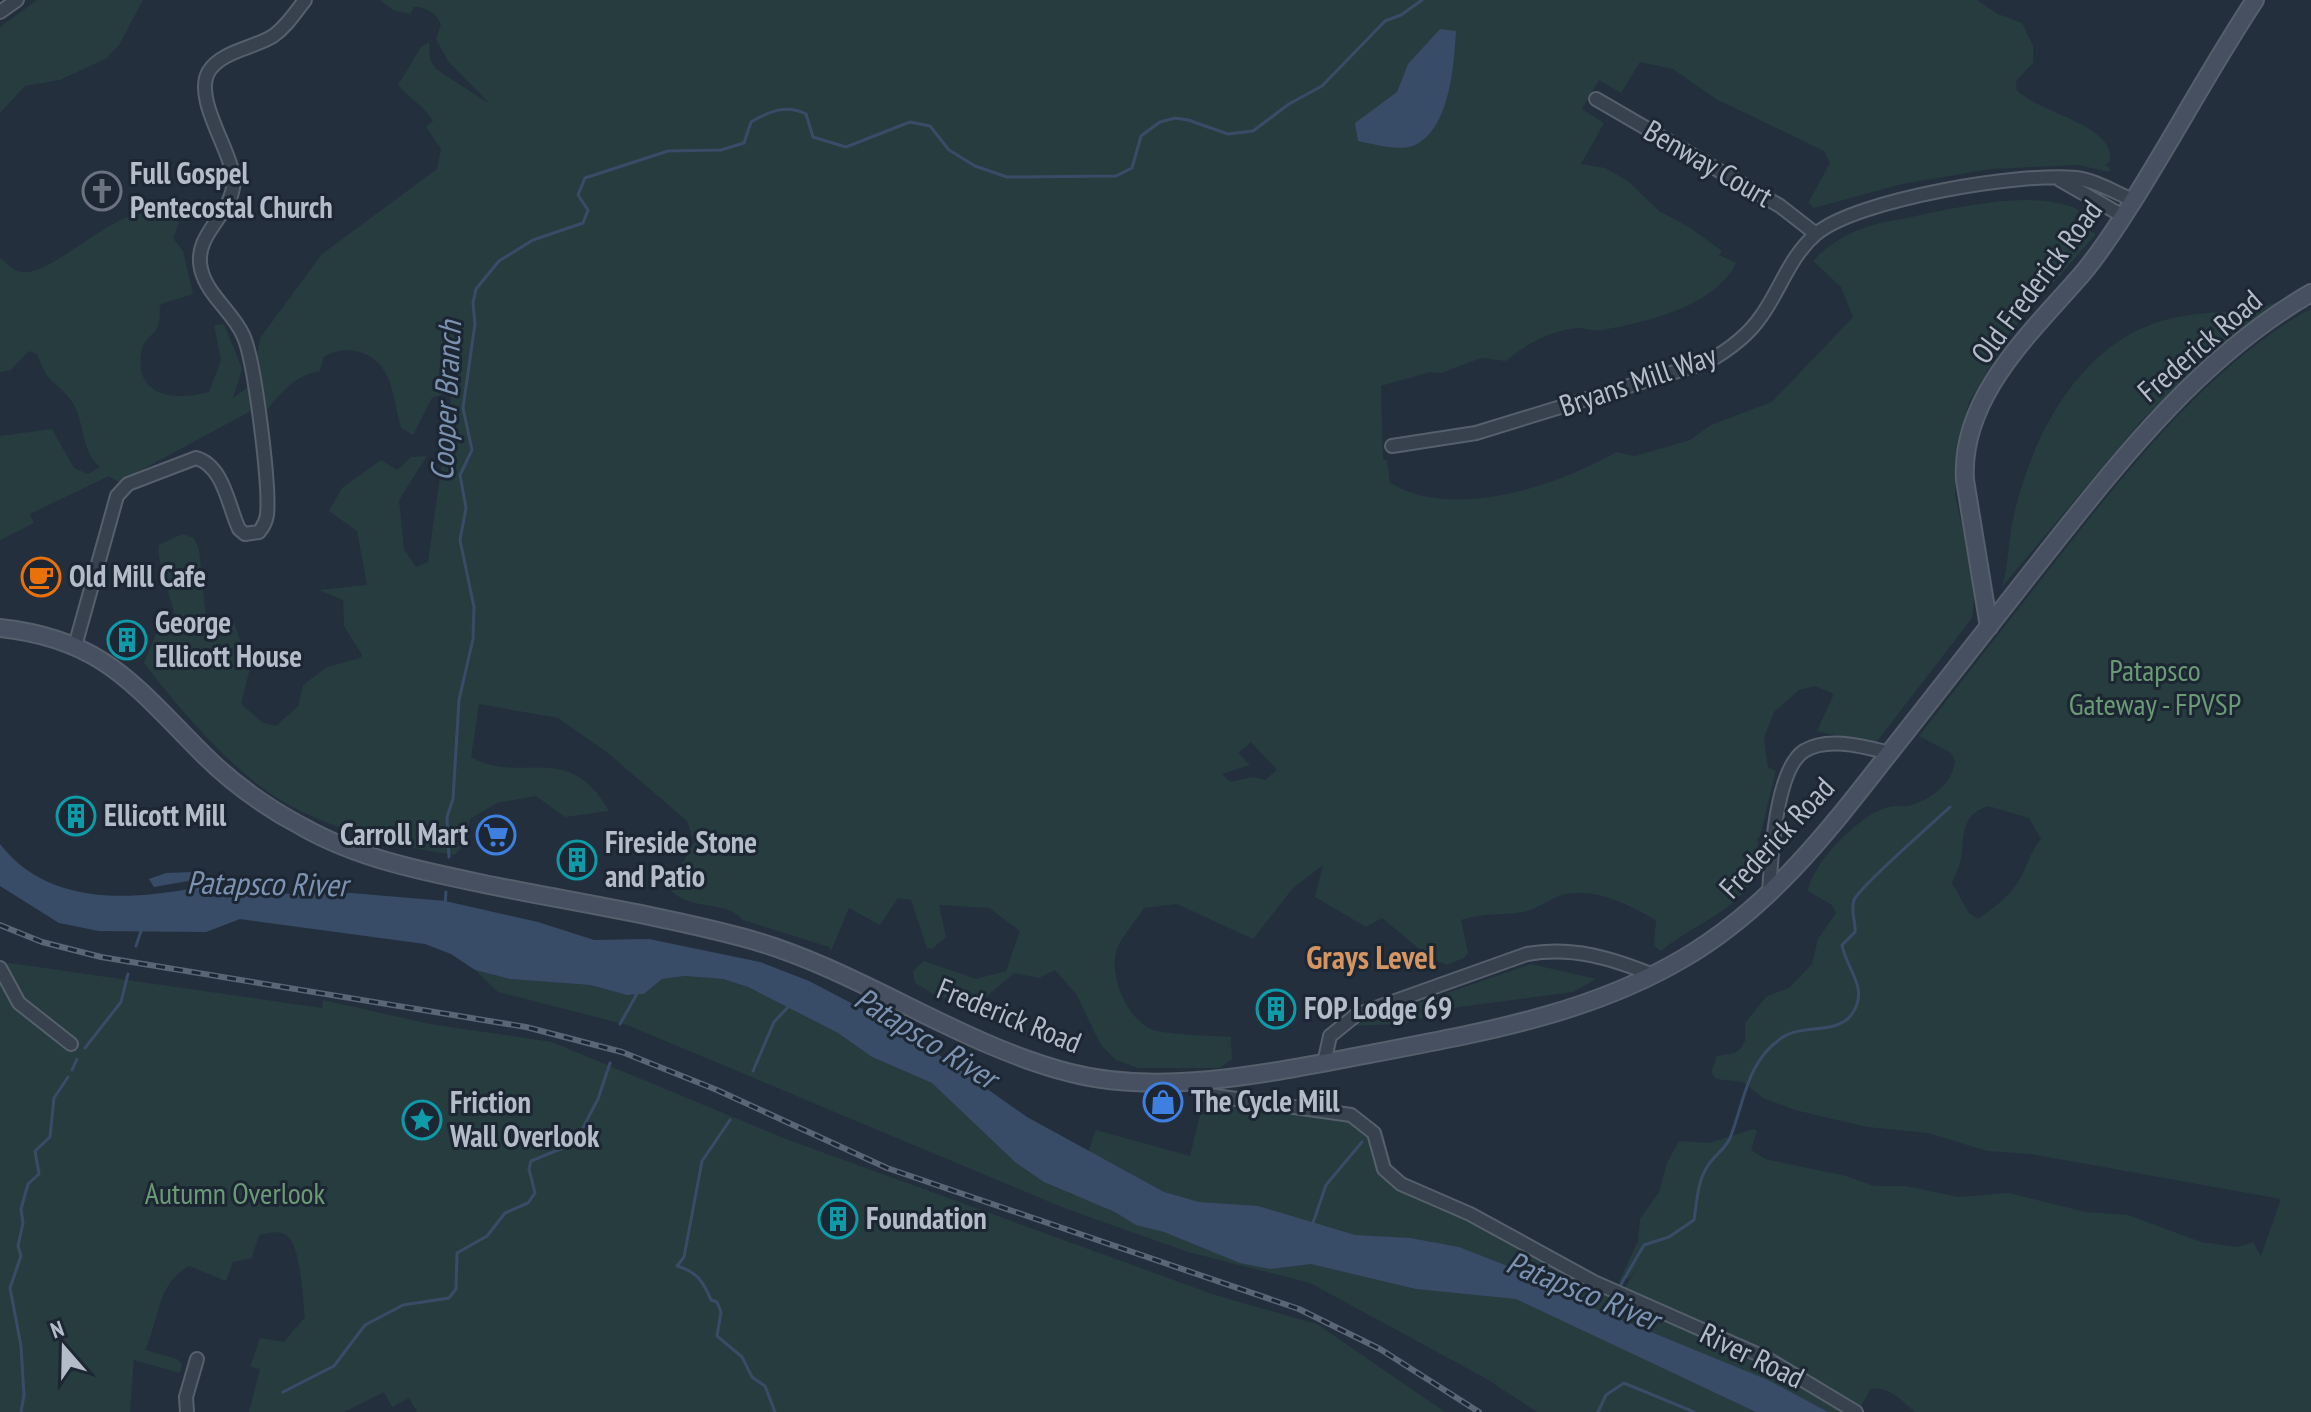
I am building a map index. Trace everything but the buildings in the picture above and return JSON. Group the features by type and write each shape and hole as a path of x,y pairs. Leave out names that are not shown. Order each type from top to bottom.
{"main road":[{"name":"Old Frederick Road","path":"1989,627 1965,480 1964,461 1969,437 1997,376 2015,348 2083,273 2123,216 2255,0"},
{"name":"Frederick Road","path":"0,628 48,636 75,646 127,676 235,782 306,830 350,849 447,876 661,919 767,944 993,1044 1075,1075 1101,1079 1194,1080 1324,1063 1530,1021 1598,1000 1653,975 1714,939 1769,894 1823,838 2111,472 2164,411 2245,338 2311,293"}],"street":[{"path":"0,12 17,0"},
{"path":"75,646 117,496 128,484 190,460 203,460 216,473 239,529 245,534 259,532 267,517 252,370 244,337 204,279 200,266 204,240 227,206 234,187 232,169 206,99 206,79 218,62 284,27 305,0"},
{"name":"Benway Court","path":"1596,99 1780,206 1816,234"},
{"name":"Bryans Mill Way","path":"1392,446 1476,433 1707,362 1734,346 1752,328 1791,263 1816,234 1853,213 1892,201 2017,180 2081,178 2133,200"},
{"name":"Bryans Mill Way","path":"2060,180 2123,216"},
{"path":"1769,894 1772,844 1789,772 1795,760 1803,752 1825,745 1863,747 1890,753"},
{"path":"1324,1063 1330,1036 1356,1015 1527,954 1550,950 1593,955 1653,975"},
{"path":"0,968 19,1003 71,1044"},
{"name":"River Road","path":"1194,1080 1208,1095 1330,1110 1362,1120 1374,1133 1384,1169 1401,1184 1470,1214 1594,1282 1766,1358 1856,1412"},
{"path":"187,1412 186,1397 197,1359"}],"green space":[{"path":"37,0 143,0 119,45 107,58 60,80 25,86 0,113 0,27"},
{"path":"380,0 1977,0 1998,14 2022,23 2033,46 2033,63 2016,81 2017,90 2101,138 2108,148 2110,161 2105,165 2111,169 2109,172 2078,165 1991,169 1902,184 1814,208 1808,203 1830,163 1824,151 1716,99 1673,69 1640,62 1621,93 1599,80 1582,109 1604,123 1581,164 1605,168 1628,181 1659,211 1689,227 1722,251 1719,255 1736,263 1712,291 1658,317 1599,330 1578,328 1558,332 1530,344 1506,361 1481,358 1441,373 1430,372 1381,386 1383,459 1387,460 1390,483 1416,494 1444,499 1474,499 1535,487 1565,477 1616,452 1635,456 1690,440 1711,425 1772,402 1853,317 1841,287 1813,261 1836,242 1880,223 1954,208 2009,201 2058,203 2079,210 2073,222 2096,234 2009,334 1969,402 1960,437 1955,495 1976,586 1972,618 1875,744 1817,731 1834,694 1815,686 1799,690 1774,712 1764,738 1768,767 1776,771 1757,838 1758,860 1752,878 1729,906 1661,951 1654,946 1656,920 1611,898 1574,893 1562,895 1527,911 1461,920 1468,953 1447,965 1430,958 1382,918 1366,927 1315,897 1323,865 1293,888 1253,939 1177,904 1144,908 1119,944 1115,960 1118,985 1129,1009 1147,1027 1157,1031 1231,1037 1232,1059 1220,1068 1138,1068 1116,1060 1101,1045 1076,994 1055,970 1039,978 1014,973 978,1004 938,997 915,983 913,971 924,961 976,979 1006,971 1020,931 989,908 939,905 946,937 932,949 927,948 911,900 898,898 880,925 849,908 831,951 829,947 677,895 669,888 694,842 687,821 608,753 558,718 479,704 471,757 490,765 561,769 577,776 593,789 609,811 565,817 536,796 497,803 470,819 467,841 455,855 378,839 300,811 256,783 211,742 144,663 159,627 174,620 175,616 159,545 182,534 194,538 199,549 206,618 212,628 234,623 250,668 241,704 263,723 276,726 298,706 303,685 327,667 362,655 344,626 343,600 319,590 367,585 357,531 329,511 342,488 381,460 397,470 411,457 427,456 399,500 404,549 416,567 428,562 452,391 432,398 413,435 401,428 391,385 380,365 358,351 332,353 324,357 319,372 295,381 264,413 262,405 119,482 109,476 30,514 34,523 0,540 0,436 52,429 74,468 88,474 100,467 85,443 75,407 48,376 37,354 29,351 11,370 0,372 0,258 21,272 37,270 122,219 144,211 163,212 179,223 173,238 183,251 193,294 161,304 158,327 142,349 143,377 159,392 170,395 209,392 221,360 214,325 224,324 242,369 233,398 259,379 256,362 260,338 322,254 437,169 441,149 426,127 433,121 398,85 421,47 429,42 430,60 436,69 490,104 448,61 436,39 441,24 433,14 418,7 414,7 410,14 393,10","holes":["1251,742 1277,770 1265,780 1253,777 1230,782 1222,774 1250,765 1238,753"]},
{"path":"2280,301 2207,357 2141,421 2002,587 2014,515 2033,454 2064,396 2085,371 2108,349 2135,332 2165,320 2252,309"},
{"name":"Patapsco Gateway - FPVSP","path":"2311,308 2311,1412 1914,1412 1894,1395 1871,1389 1859,1409 1864,1412 1537,1412 1485,1378 1310,1283 1188,1252 1064,1208 627,1025 498,992 475,970 510,979 590,985 627,995 644,994 662,979 685,976 723,979 748,987 838,1033 872,1057 932,1083 1072,1195 1096,1130 1190,1156 1204,1098 1348,1119 1369,1136 1379,1171 1398,1188 1468,1219 1618,1298 1648,1252 1631,1277 1619,1282 1638,1241 1640,1219 1659,1192 1667,1163 1679,1141 1709,1143 1754,1129 1757,1131 1751,1150 1765,1159 1846,1176 1874,1186 1906,1186 1958,1197 2009,1193 2086,1212 2128,1215 2201,1242 2238,1247 2253,1242 2261,1256 2281,1199 2031,1154 1987,1151 1928,1133 1867,1127 1795,1110 1763,1098 1743,1082 1716,1079 1711,1072 1717,1056 1735,1053 1741,1048 1745,1041 1745,1023 1767,996 1789,988 1812,964 1818,939 1836,913 1832,905 1808,891 1818,867 1840,841 1865,819 1891,806 1916,804 1932,796 1945,784 1955,761 1951,753 1919,736 2150,446 2209,385 2275,331","holes":["1988,806 2029,818 2041,839 2016,885 1978,919 1969,913 1952,883 1968,820"]},
{"name":"Autumn Overlook","path":"0,964 322,1008 323,1000 430,1024 552,1042 786,1139 1215,1295 1317,1324 1445,1412 417,1412 409,1398 392,1407 384,1392 344,1412 249,1412 260,1369 250,1367 260,1338 284,1342 305,1317 298,1259 290,1239 275,1232 259,1235 252,1258 233,1262 226,1281 189,1266 170,1283 145,1350 177,1359 182,1364 180,1373 134,1360 130,1412 0,1412"},
{"path":"1531,964 1596,979 1573,992 1459,1007 1404,1024 1351,1026"}],"water":[{"path":"1440,29 1456,31 1448,94 1436,125 1427,137 1409,147 1386,147 1358,141 1355,123 1397,92 1408,64"},
{"name":"Patapsco River","path":"0,844 18,863 39,878 86,893 138,895 189,889 192,885 188,881 154,887 149,879 166,873 192,872 245,894 351,893 445,901 538,922 594,940 649,939 760,962 809,981 874,1015 922,1043 1027,1117 1164,1192 1199,1202 1258,1206 1355,1235 1410,1238 1459,1247 1510,1267 1556,1293 1768,1380 1828,1412 1756,1412 1516,1299 1416,1289 1311,1264 1270,1269 1240,1263 1164,1232 1136,1225 1115,1212 1044,1182 1015,1162 932,1083 872,1057 838,1033 748,987 723,979 685,976 662,979 644,994 627,995 590,985 510,979 475,970 451,954 425,944 240,919 206,932 99,931 59,923 0,886"}],"waterway":[{"name":"Cooper Branch","path":"449,857 447,817 453,799 459,700 473,639 474,607 460,540 466,508 460,475 472,450 463,408 475,324 473,303 476,289 499,261 533,240 583,223 588,210 578,195 585,178 668,151 721,150 744,143 751,122 785,109 806,114 813,137 846,147 910,122 930,126 949,150 975,166 1007,177 1116,176 1132,168 1141,136 1160,122 1175,118 1228,134 1253,131 1289,104 1322,86 1385,21 1401,15 1422,0"},
{"path":"1620,1286 1644,1245 1669,1237 1694,1220 1701,1180 1730,1138 1748,1083 1761,1058 1791,1033 1838,1025 1852,1014 1857,1005 1858,987 1842,945 1855,932 1854,900 1882,869 1950,807"},
{"name":"Cooper Branch","path":"445,905 446,892"},
{"path":"136,946 141,931"},
{"path":"85,1048 121,1002 128,974"},
{"path":"620,1024 638,992"},
{"path":"753,1071 774,1022 790,1005"},
{"path":"72,1070 77,1059"},
{"path":"283,1392 334,1366 365,1325 403,1305 449,1298 456,1289 457,1253 487,1236 505,1213 528,1203 535,1193 529,1169 531,1161 575,1143 598,1099 610,1063"},
{"path":"21,1412 24,1395 21,1346 10,1288 21,1256 18,1246 23,1223 21,1209 28,1184 39,1174 35,1151 50,1137 54,1098 68,1077"},
{"path":"730,1120 702,1161 684,1257 677,1266 694,1274 711,1300 717,1302 721,1312 717,1336 742,1357 752,1377 765,1386 775,1412"},
{"path":"1313,1223 1326,1185 1362,1142"},
{"path":"1608,1318 1616,1299"},
{"path":"1598,1412 1606,1395 1624,1383 1694,1412"}],"railway":[{"path":"0,925 42,942 101,957 526,1027 622,1052 717,1090 887,1168 1299,1309 1380,1349 1479,1412"}],"place":[{"name":"Full Gospel Pentecostal Church","path":"102,191"},
{"name":"Old Mill Cafe","path":"41,577"},
{"name":"George Ellicott House","path":"127,640"},
{"name":"Ellicott Mill","path":"76,816"},
{"name":"Carroll Mart","path":"496,835"},
{"name":"Fireside Stone and Patio","path":"577,860"},
{"name":"FOP Lodge 69","path":"1276,1009"},
{"name":"The Cycle Mill","path":"1163,1102"},
{"name":"Friction Wall Overlook","path":"422,1120"},
{"name":"Foundation","path":"838,1219"}],"district":[{"name":"Grays Level","path":"1371,958"}]}
